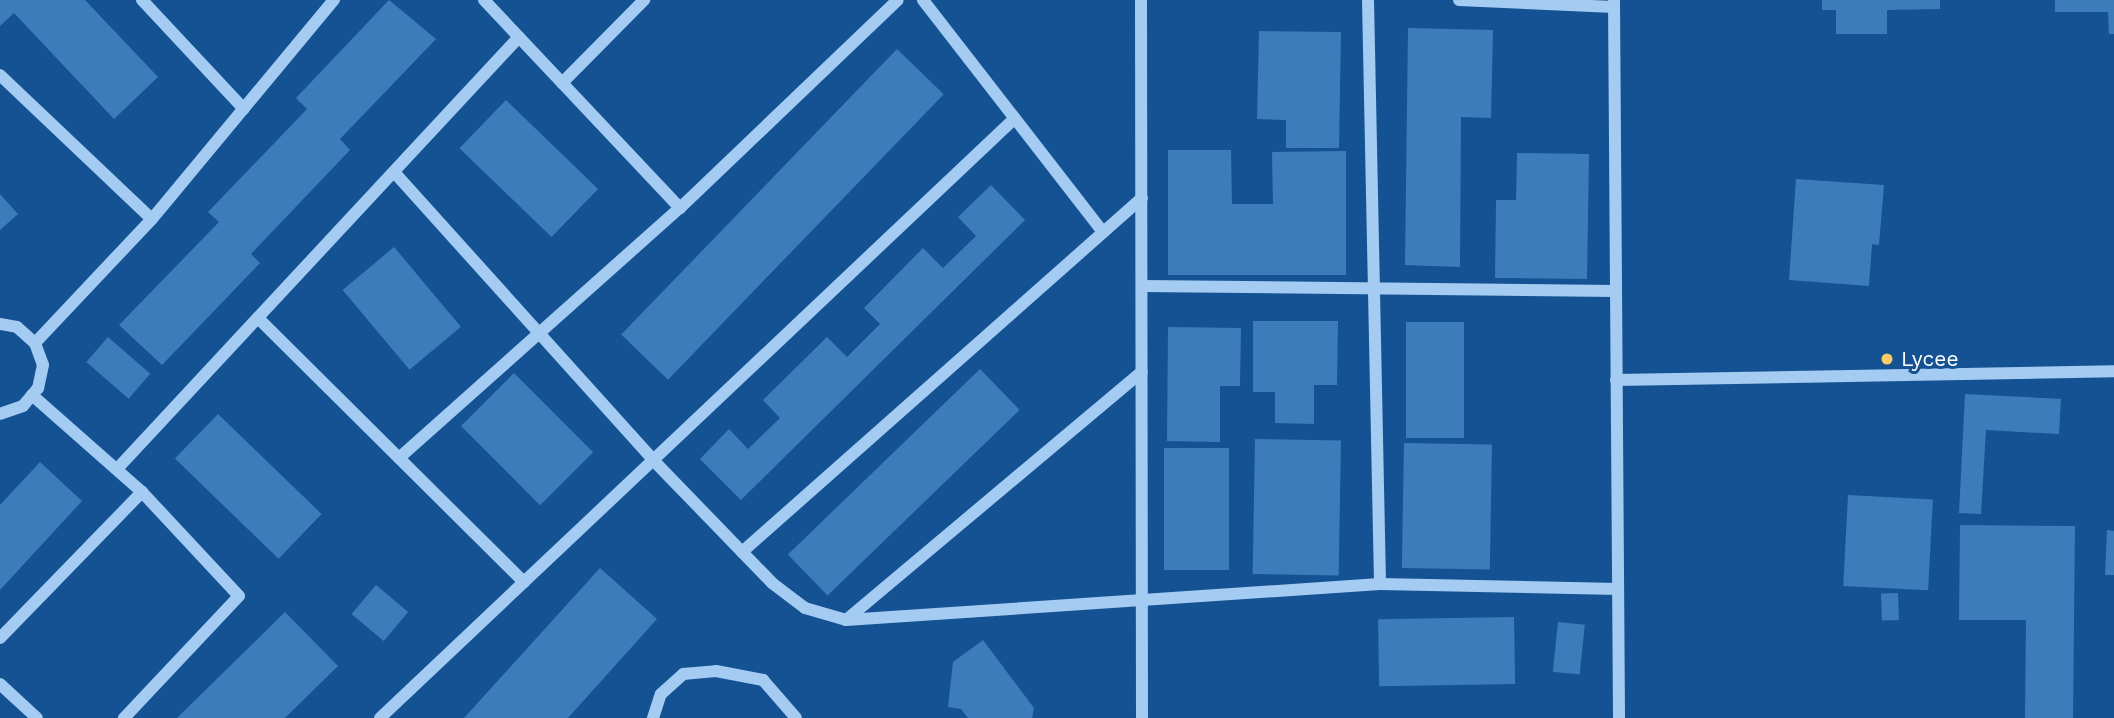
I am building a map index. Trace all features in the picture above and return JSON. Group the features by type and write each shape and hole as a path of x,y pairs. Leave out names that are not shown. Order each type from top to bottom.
{"street":[{"path":"142,0 244,109"},
{"path":"35,343 152,219 334,0"},
{"path":"484,0 680,208"},
{"path":"562,83 644,0"},
{"path":"399,458 537,331 680,208 898,0"},
{"path":"923,0 1103,232"},
{"path":"1141,0 1144,601 1142,718"},
{"path":"1368,0 1380,584"},
{"path":"1459,0 1614,3 1619,718"},
{"path":"117,469 519,37"},
{"path":"0,75 152,219"},
{"path":"380,718 1014,119"},
{"path":"394,172 653,460 742,552 805,608 846,620 1380,584 1618,589"},
{"path":"742,552 1142,198"},
{"path":"1142,286 1616,291"},
{"path":"258,318 524,582"},
{"path":"0,324 17,327 35,343 43,365 38,388 32,395 23,405 0,414"},
{"path":"846,620 1143,372"},
{"path":"1616,380 2114,372"},
{"path":"32,395 142,492 239,596 124,718"},
{"path":"0,638 142,492"},
{"path":"653,718 661,694 683,674 716,671 763,680 796,718"},
{"path":"0,684 37,718"}],"building":[{"path":"0,0 85,0 158,77 114,119 14,13 0,26"},
{"path":"389,0 436,39 340,139 350,150 251,254 260,263 162,365 119,325 219,222 208,212 307,109 296,98"},
{"path":"1822,0 1940,0 1940,9 1887,10 1887,34 1836,34 1836,10 1822,10"},
{"path":"2055,0 2114,0 2114,34 2109,34 2108,12 2055,12"},
{"path":"1408,28 1493,30 1491,118 1461,117 1460,267 1405,265"},
{"path":"1259,31 1341,32 1339,148 1286,148 1286,120 1257,119"},
{"path":"897,49 944,94 668,380 621,335"},
{"path":"506,100 598,189 552,237 459,148"},
{"path":"1168,150 1231,150 1232,204 1273,204 1272,152 1346,151 1346,275 1168,275"},
{"path":"1517,153 1589,154 1587,279 1495,278 1496,200 1516,200"},
{"path":"1796,179 1884,185 1879,245 1872,244 1869,286 1789,280"},
{"path":"991,185 1025,220 741,500 700,459 729,429 748,449 780,418 763,400 827,337 847,357 880,324 864,308 923,248 943,268 976,236 958,217"},
{"path":"0,194 18,214 0,230"},
{"path":"394,247 461,327 410,370 343,290"},
{"path":"1253,321 1338,321 1337,385 1314,385 1314,424 1275,423 1275,392 1253,392"},
{"path":"1406,322 1464,322 1464,438 1406,438"},
{"path":"1168,327 1241,328 1240,386 1220,386 1220,442 1167,441"},
{"path":"108,337 150,374 129,399 86,362"},
{"path":"980,369 1020,410 828,595 788,554"},
{"path":"514,373 593,452 540,505 461,426"},
{"path":"1965,394 2061,399 2059,434 1986,430 1981,514 1959,513"},
{"path":"218,414 322,514 279,559 175,459"},
{"path":"1255,439 1341,441 1339,575 1253,574"},
{"path":"1404,443 1492,445 1490,570 1402,568"},
{"path":"1164,448 1229,448 1229,570 1164,570"},
{"path":"40,462 82,501 0,590 0,505"},
{"path":"1848,495 1933,499 1928,590 1843,586"},
{"path":"1960,525 2075,526 2073,718 2025,718 2026,620 1959,620"},
{"path":"2107,530 2114,531 2114,575 2105,575"},
{"path":"600,568 657,619 568,718 464,718"},
{"path":"376,585 408,612 384,641 352,614"},
{"path":"1898,593 1899,620 1882,621 1881,594"},
{"path":"285,612 338,666 285,718 177,718"},
{"path":"1514,617 1515,684 1379,686 1378,619"},
{"path":"1558,622 1585,625 1580,675 1553,672"},
{"path":"983,640 1034,708 1032,718 968,718 961,709 948,707 953,662"}],"place":[{"name":"Lycee","path":"1887,359"}]}
